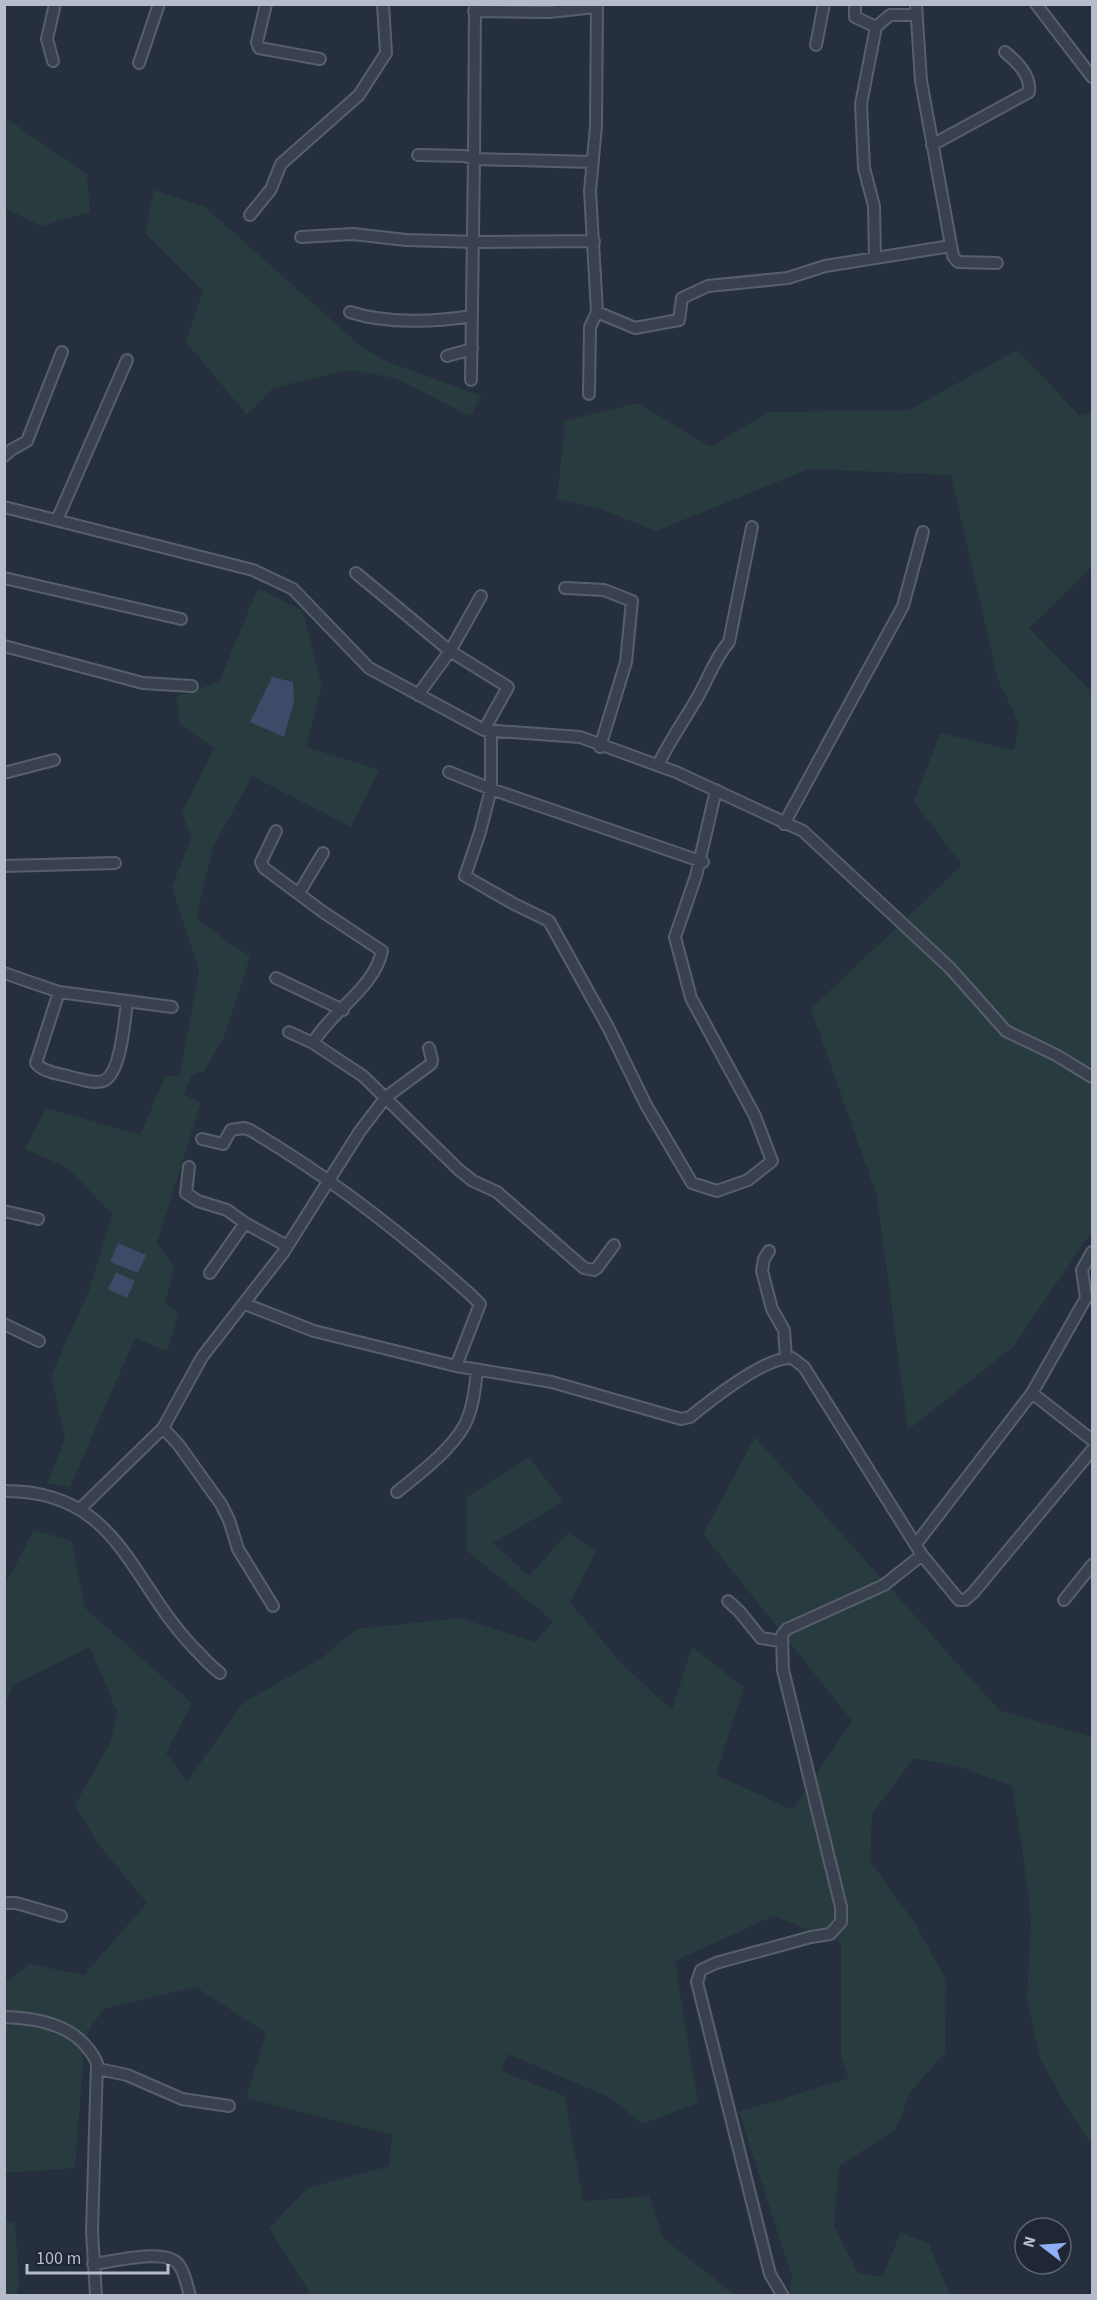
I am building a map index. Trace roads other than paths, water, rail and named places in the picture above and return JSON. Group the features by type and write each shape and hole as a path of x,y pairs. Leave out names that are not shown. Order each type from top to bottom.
{"street":[{"path":"53,61 48,39 55,4"},
{"path":"139,63 159,4"},
{"path":"266,4 257,42 259,48 320,59"},
{"path":"250,215 271,189 281,164 359,95 386,53 383,4"},
{"path":"816,45 824,4"},
{"path":"855,4 855,17 876,27"},
{"path":"1036,4 1092,77"},
{"path":"471,380 474,242 474,8 549,12 596,6 596,126 590,191 597,312 590,327 589,394"},
{"path":"875,258 873,206 864,168 861,104 876,27 890,15 916,10 921,81 953,256 958,262 998,263"},
{"path":"932,145 1029,92 1030,88 1022,67 1005,52"},
{"path":"418,155 592,162"},
{"path":"301,237 353,234 406,240 474,242 593,241"},
{"path":"597,312 635,328 679,320 682,298 708,286 788,278 825,266 951,246"},
{"path":"350,312 368,318 444,320 472,316"},
{"path":"447,356 472,349"},
{"path":"4,456 27,441 62,352"},
{"path":"57,520 127,360"},
{"path":"4,507 253,570 293,589 369,668 487,734 580,737 658,765 803,831 950,968 1006,1031 1056,1055 1092,1077"},
{"path":"658,765 668,743 697,699 719,654 729,642 752,527"},
{"path":"784,823 903,606 923,532"},
{"path":"356,573 450,651 508,687 487,734 491,789 465,876 549,921 608,1027 646,1106 692,1183 717,1191 748,1180 772,1161 755,1116 691,998 675,937 701,861 716,790"},
{"path":"4,578 181,619"},
{"path":"565,588 604,590 632,602 626,662 600,746"},
{"path":"418,695 450,651 481,596"},
{"path":"4,646 143,683 192,686"},
{"path":"4,773 54,760"},
{"path":"449,772 491,789 701,861"},
{"path":"276,831 261,862 262,865 382,951 370,975 343,1010 319,1034 314,1043"},
{"path":"299,893 323,853"},
{"path":"4,866 115,863"},
{"path":"4,973 59,992 172,1007"},
{"path":"276,978 343,1010"},
{"path":"59,992 36,1063 44,1069 90,1081 105,1081 113,1070 119,1054 127,1001"},
{"path":"289,1032 314,1043 363,1076 459,1170 473,1181 497,1192 584,1268 594,1270 597,1268 614,1245"},
{"path":"80,1509 162,1428 202,1357 245,1304 287,1246 360,1131 386,1097 428,1068 432,1060 429,1048"},
{"path":"202,1139 223,1144 231,1130 244,1128 250,1130 327,1180 403,1237 480,1304 456,1366"},
{"path":"189,1167 186,1192 198,1201 227,1210 245,1223 287,1246"},
{"path":"4,1212 38,1219"},
{"path":"210,1273 245,1223"},
{"path":"769,1251 764,1259 762,1271 772,1309 784,1330 786,1357"},
{"path":"916,1545 1032,1393 1086,1298 1082,1270 1092,1252"},
{"path":"245,1304 314,1331 456,1366 552,1382 685,1419 737,1381 777,1360 792,1358 804,1367 922,1555 959,1600 965,1600 1092,1450"},
{"path":"4,1324 39,1341"},
{"path":"397,1492 436,1458 465,1425 475,1388 477,1370"},
{"path":"1032,1393 1092,1440"},
{"path":"162,1428 178,1444 221,1504 229,1520 238,1549 273,1606"},
{"path":"4,1491 34,1492 54,1497 90,1515 112,1536 174,1625 220,1673"},
{"path":"783,2295 770,2274 697,1982 701,1970 716,1963 830,1934 841,1922 841,1906 783,1670 780,1641 787,1629 884,1585 922,1555"},
{"path":"1064,1600 1092,1564"},
{"path":"728,1601 740,1611 761,1638 780,1641"},
{"path":"4,1903 16,1903 61,1916"},
{"path":"4,2017 30,2018 58,2026 95,2057 99,2070 93,2199 93,2264 96,2295"},
{"path":"99,2070 127,2075 182,2099 229,2106"},
{"path":"93,2264 151,2256 167,2257 181,2266 190,2295"}],"water":[{"path":"272,677 293,682 294,702 284,737 250,722"},
{"path":"118,1243 146,1255 138,1273 110,1262"},
{"path":"116,1272 135,1281 127,1298 108,1289"}]}
